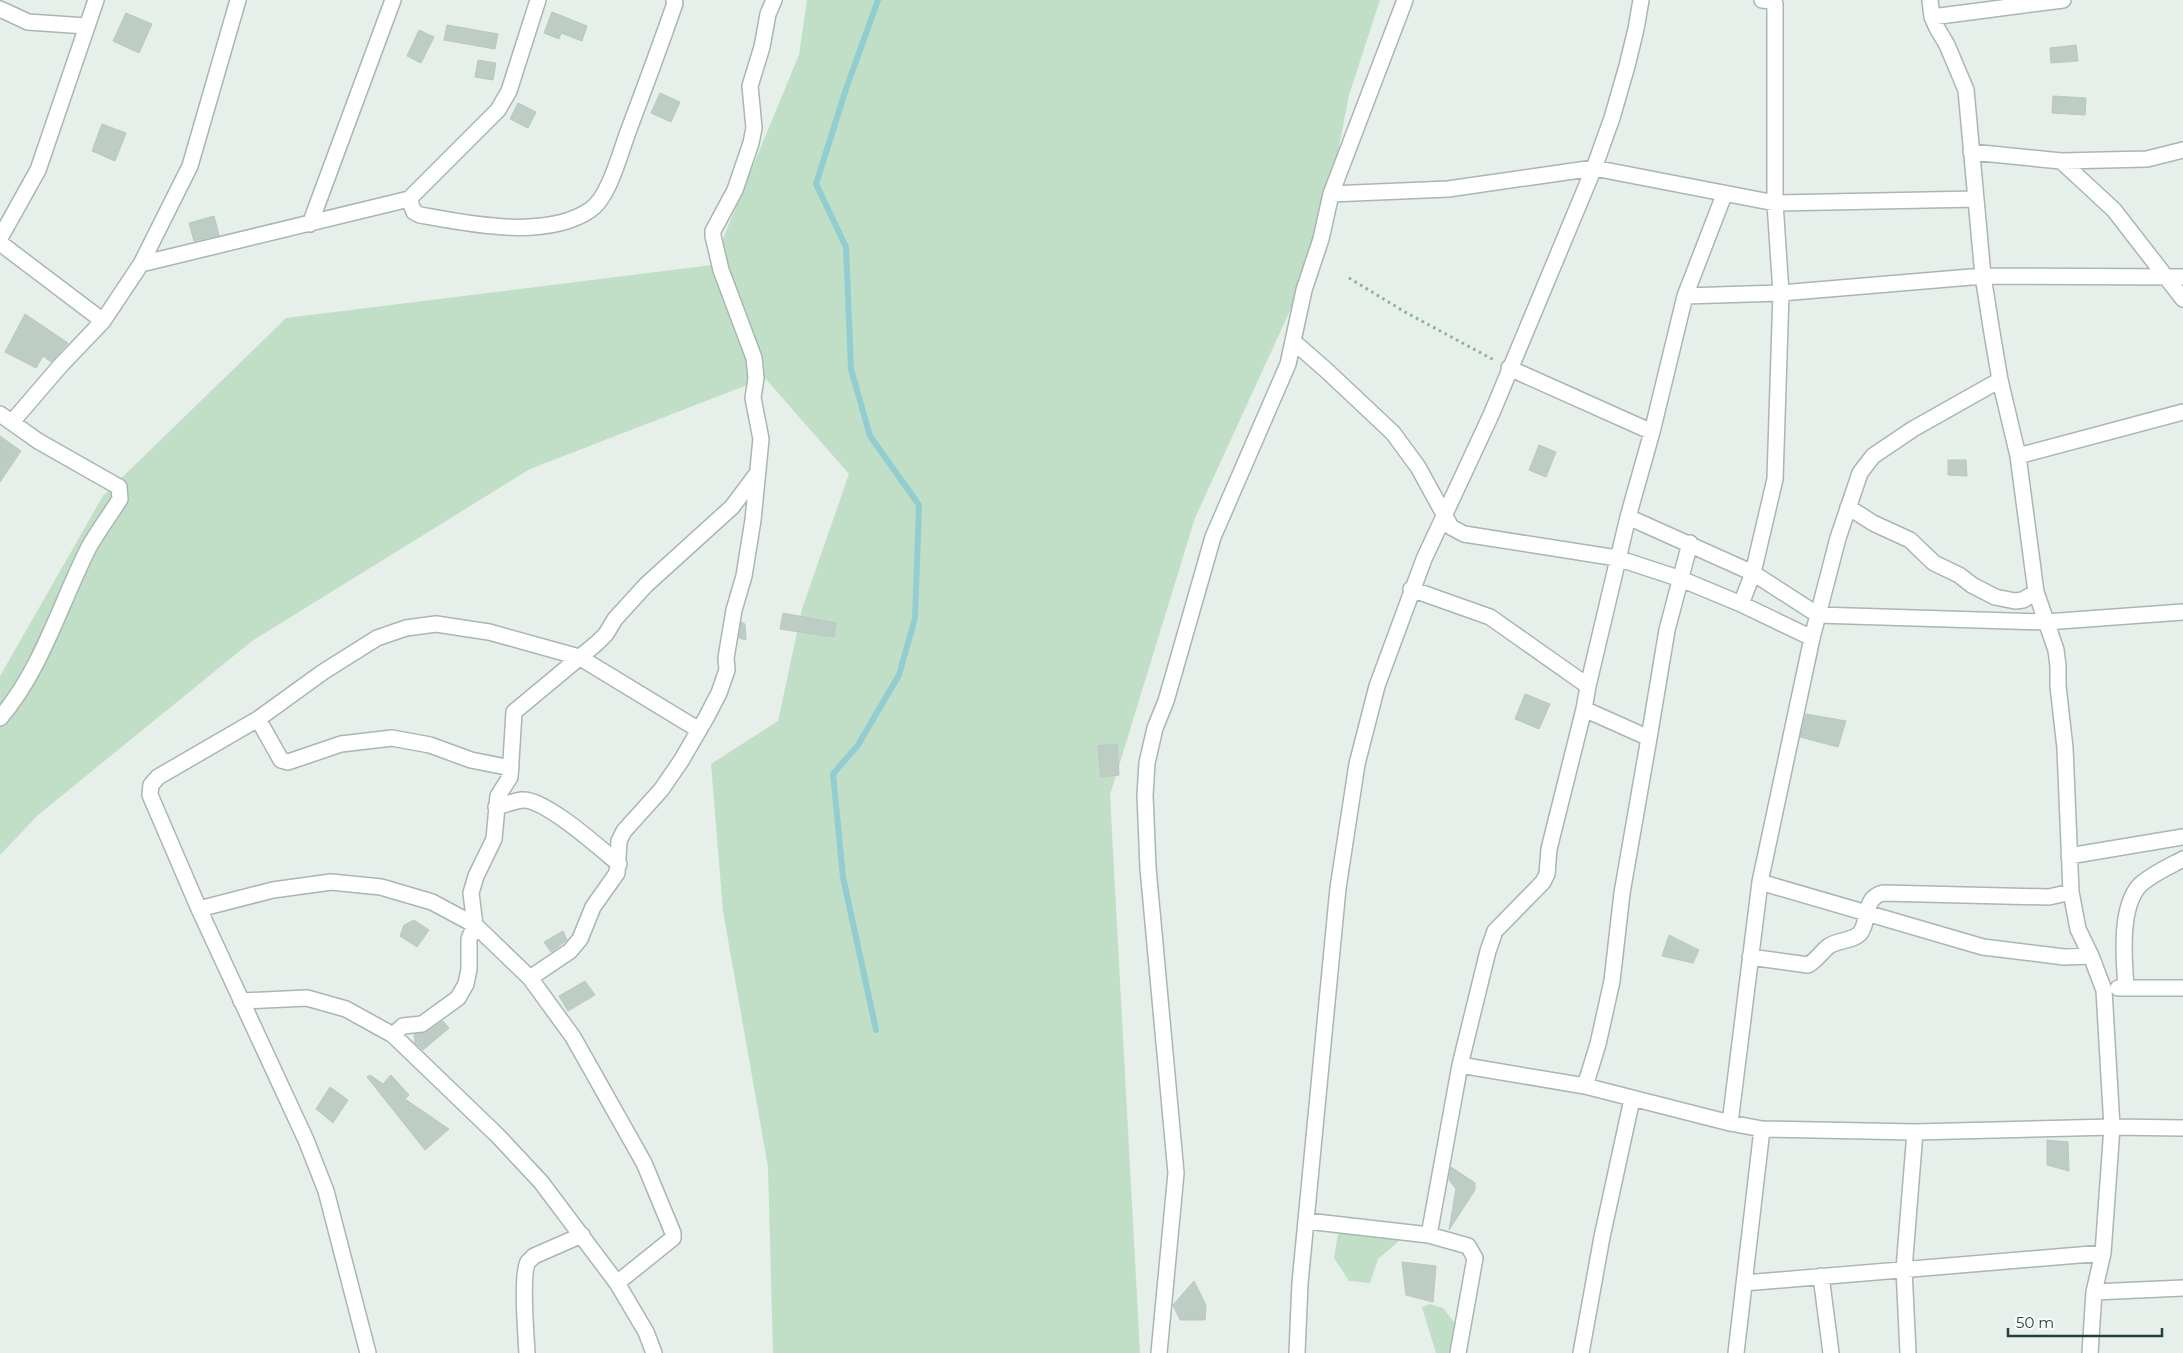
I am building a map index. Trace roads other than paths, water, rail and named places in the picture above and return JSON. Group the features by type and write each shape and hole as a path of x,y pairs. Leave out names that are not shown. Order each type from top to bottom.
{"street":[{"path":"0,238 38,170 96,0"},
{"path":"0,718 10,706 34,668 90,547 120,499 121,492 119,488 38,441 6,418 103,321 141,264 190,166 238,0"},
{"path":"310,224 393,0"},
{"path":"141,264 409,199 498,110 509,90 538,0"},
{"path":"409,199 414,212 420,215 514,228 553,226 590,210 599,201 612,175 654,65 675,4 674,0"},
{"path":"530,978 570,951 580,939 593,907 617,873 619,841 624,831 660,790 719,693 727,670 726,658 734,610 744,576 761,439 753,398 756,378 754,358 721,270 713,236 716,225 735,190 751,143 754,128 750,86 762,47 768,14 774,0"},
{"path":"1160,1353 1176,1173 1148,868 1145,795 1147,763 1155,728 1166,701 1213,537 1288,364 1304,290 1312,261 1321,239 1331,194 1405,0"},
{"path":"1297,1353 1300,1283 1338,888 1357,764 1376,686 1411,588 1443,514 1480,439 1509,368 1547,284 1594,168 1612,118 1636,29 1641,0"},
{"path":"1741,604 1753,573 1775,479 1780,293 1775,203 1776,9 1775,4 1771,1 1762,0"},
{"path":"1930,0 1932,17 1960,71 1966,90 1983,276 2000,380 2018,456 2036,592 2056,650 2065,748 2071,892 2078,929 2104,990 2112,1128 2103,1253 2094,1292 2090,1353"},
{"path":"1932,17 2063,0"},
{"path":"0,9 28,22 86,26"},
{"path":"1971,152 2061,161 2147,159 2183,150"},
{"path":"2061,161 2114,210 2176,277 2183,299"},
{"path":"1331,194 1448,189 1594,168 1775,203 1976,199"},
{"path":"1429,1235 1460,1065 1477,989 1495,931 1543,882 1547,874 1549,849 1584,708 1628,516 1652,432 1685,296 1724,194"},
{"path":"0,243 103,321"},
{"path":"1685,296 1780,293 1983,276 2176,277"},
{"path":"1294,342 1393,434 1418,467 1452,527 1464,534 1618,558 1681,579 1741,604 1812,638"},
{"path":"1509,368 1652,432"},
{"path":"1730,1123 1760,882 1812,638 1838,538 1860,473 1873,456 1913,429 2000,380"},
{"path":"2018,456 2183,412"},
{"path":"393,1035 403,1026 422,1024 458,998 466,984 469,969 469,939 475,925 472,893 476,876 494,839 498,796 510,777 514,712 606,634 615,619 646,585 732,507 756,475"},
{"path":"1848,507 1873,523 1910,540 1934,563 1995,596 2015,601 2023,600 2036,592"},
{"path":"1628,516 1753,573 1818,615 2046,622 2183,612"},
{"path":"1585,1086 1598,1044 1612,981 1622,893 1666,630 1690,543"},
{"path":"1411,588 1490,617 1588,686"},
{"path":"368,1353 326,1190 306,1140 199,909 150,795 151,785 158,777 258,719 323,672 377,638 406,628 436,624 489,632 579,657 698,730"},
{"path":"1584,708 1649,738"},
{"path":"258,719 281,760 288,762 341,744 392,738 430,745 471,760 512,768"},
{"path":"496,807 523,800 531,801 566,821 619,864"},
{"path":"2069,856 2183,837"},
{"path":"2126,987 2125,929 2132,896 2139,886 2158,871 2183,859"},
{"path":"199,909 273,890 331,882 381,887 432,902 475,925 530,978 573,1037 644,1163 673,1233 673,1238 670,1242 617,1283"},
{"path":"1760,882 1983,947 2064,957 2091,956"},
{"path":"1750,957 1808,965 1816,961 1829,946 1858,935 1862,931 1866,912 1871,899 1876,894 2049,897 2071,892"},
{"path":"2104,990 2126,987 2183,988"},
{"path":"241,1001 307,998 346,1009 393,1035 498,1136 541,1182 617,1283 646,1332 654,1353"},
{"path":"1460,1065 1585,1086 1730,1123 1762,1129 1915,1132 2183,1128"},
{"path":"1581,1353 1602,1237 1632,1099"},
{"path":"1736,1353 1762,1129"},
{"path":"1908,1353 1904,1269 1915,1132"},
{"path":"1307,1221 1429,1235 1468,1246 1475,1258 1458,1353"},
{"path":"527,1353 525,1308 528,1262 534,1256 582,1235"},
{"path":"1744,1283 2103,1253"},
{"path":"1822,1276 1831,1353"},
{"path":"2094,1292 2183,1288"}],"waterway":[{"path":"876,1030 843,877 833,774 858,745 899,675 915,618 919,505 870,436 851,369 846,247 816,184 846,89 878,0"}]}
